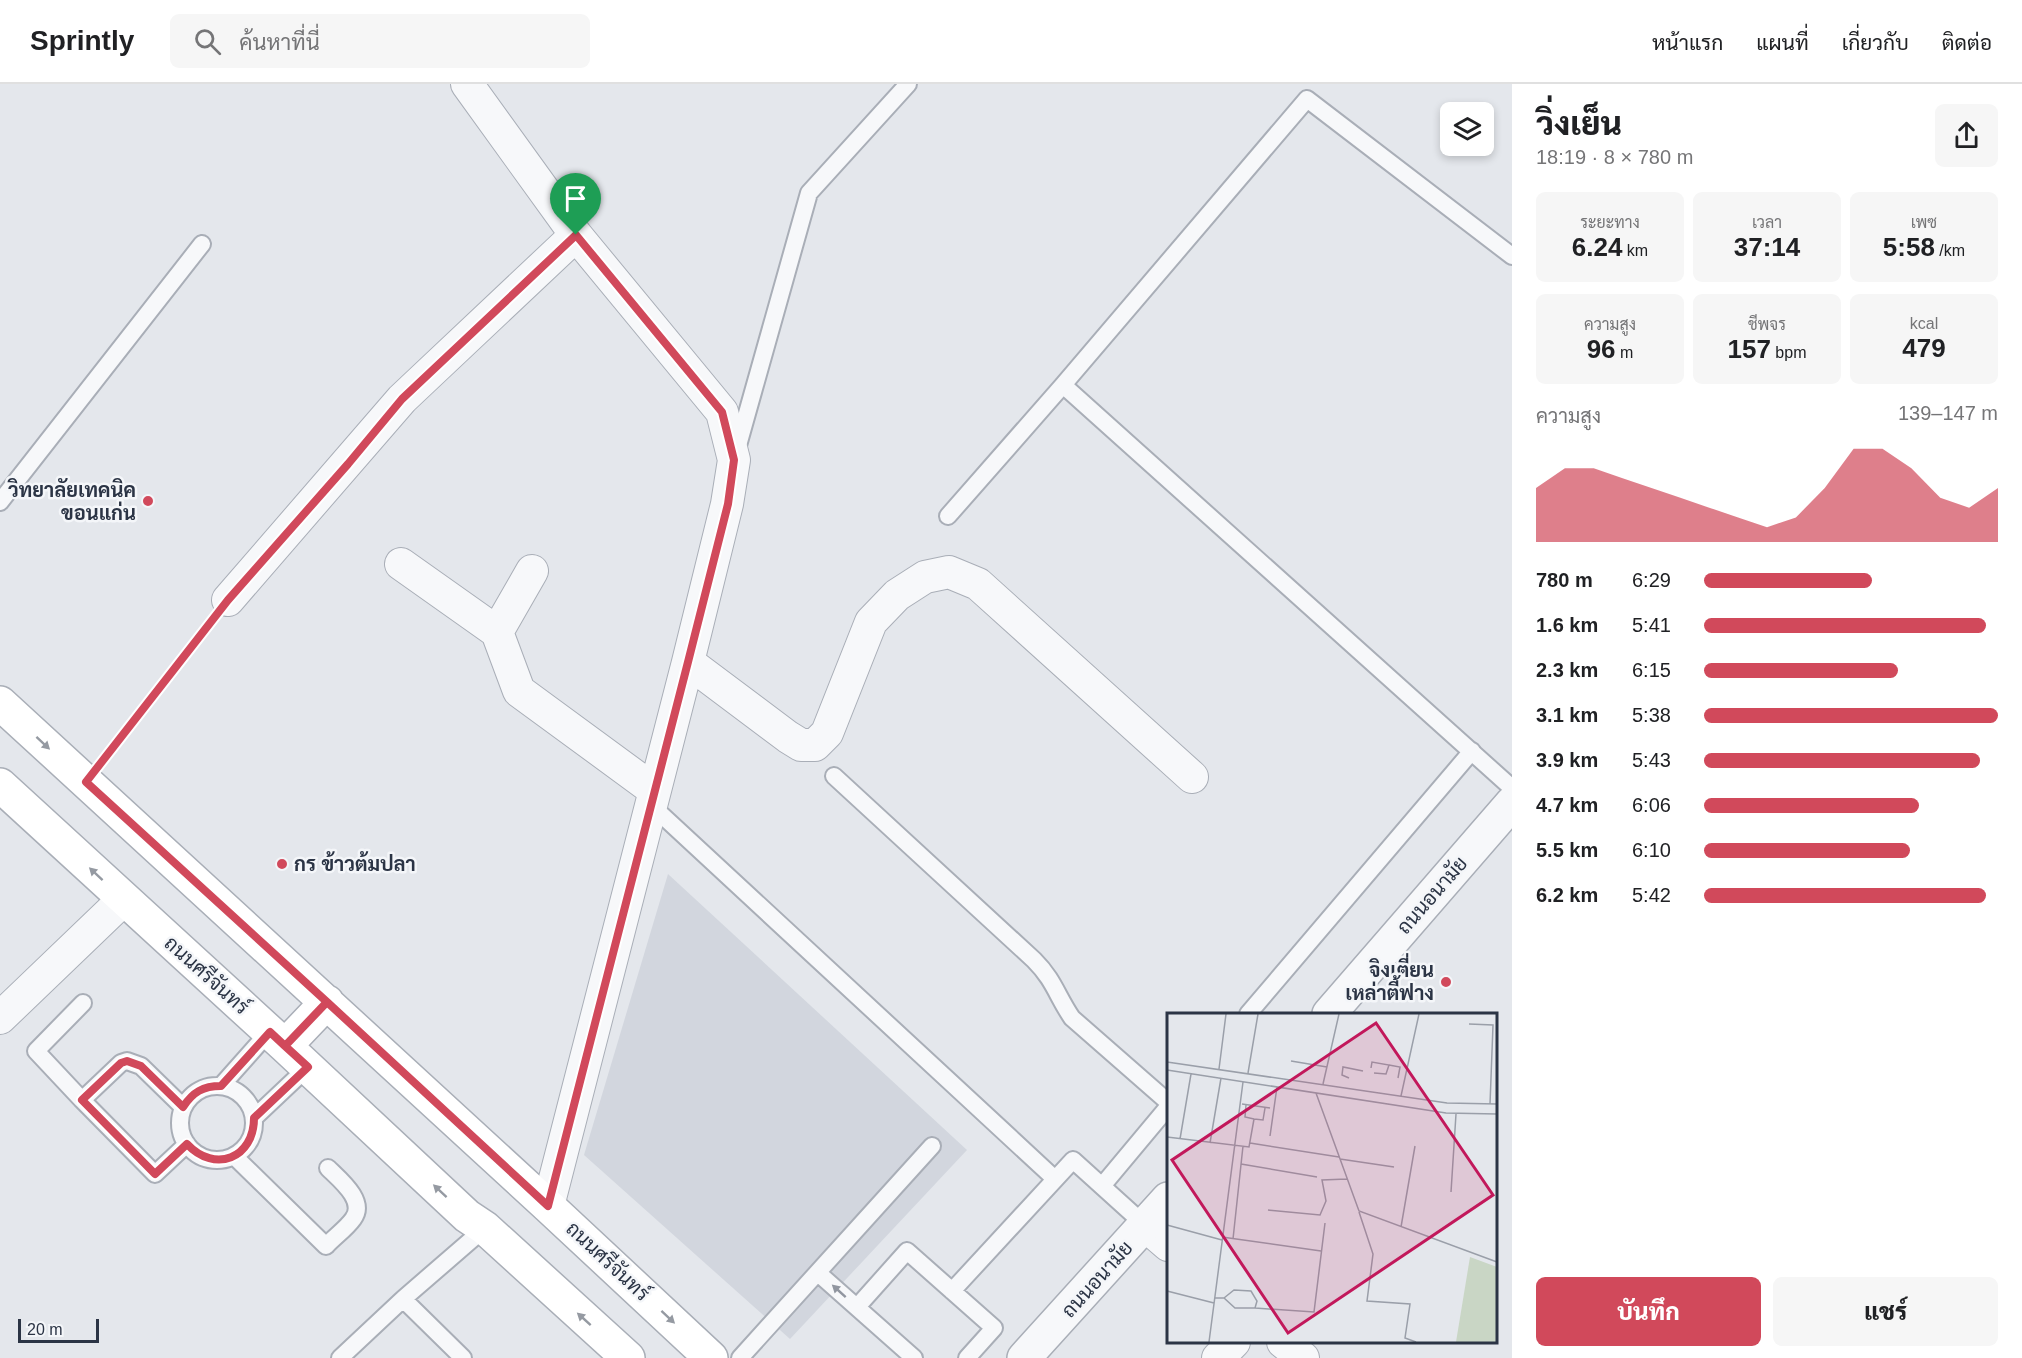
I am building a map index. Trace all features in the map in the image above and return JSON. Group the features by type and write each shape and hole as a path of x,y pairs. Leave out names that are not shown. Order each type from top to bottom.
{"main road":[{"name":"ถนนศรีจันทร์","path":"0,703 711,1358"},
{"name":"ถนนศรีจันทร์","path":"0,785 288,1048 467,1216 485,1228 628,1358"},
{"path":"288,1048 327,1002"}],"street":[{"path":"467,84 576,235 722,412 734,460 728,504 548,1206"},
{"path":"228,600 402,399 576,235"},
{"path":"402,564 497,632 519,691 653,798"},
{"path":"497,632 532,571"},
{"path":"688,662 801,745 815,745 827,733 871,622 897,595 925,577 949,572 978,584 1192,777"},
{"name":"ถนนอนามัย","path":"1330,1013 1512,803"},
{"path":"0,1018 124,899"},
{"name":"ถนนอนามัย","path":"1024,1358 1157,1235 1167,1202"},
{"path":"1218,1358 1232,1343"},
{"path":"1285,1343 1303,1358"}],"lane":[{"path":"734,460 809,193 908,84"},
{"path":"948,516 1307,99 1512,256"},
{"path":"0,502 202,244"},
{"path":"1063,385 1512,788"},
{"path":"1249,1013 1472,751"},
{"path":"834,776 1034,960 1054,984 1072,1018 1167,1101"},
{"path":"653,798 1055,1179"},
{"path":"83,1003 36,1051 155,1174 187,1144"},
{"path":"221,1086 288,1048"},
{"path":"254,1118 288,1048"},
{"path":"82,1100 121,1063 127,1061 141,1066 183,1107"},
{"path":"209,1086 233,1088 251,1106 254,1129 250,1140 234,1156 213,1160 194,1152 187,1144 180,1126 183,1107 190,1097 209,1086"},
{"path":"1102,1186 1167,1108"},
{"path":"740,1358 932,1146"},
{"path":"234,1156 326,1246 355,1218 357,1209 350,1191 328,1168"},
{"path":"952,1291 1073,1160 1157,1235"},
{"path":"340,1358 403,1299 485,1228"},
{"path":"857,1307 907,1251 994,1328 967,1358"},
{"path":"818,1273 914,1358"},
{"path":"403,1299 463,1358"}],"path":[{"path":"86,782 228,600"}],"shaded area":[{"path":"668,874 967,1150 790,1339 584,1155"}],"place":[{"name":"วิทยาลัยเทคนิค ขอนแก่น","path":"148,501"},
{"name":"กร ข้าวต้มปลา","path":"282,864"},
{"name":"จิงเตี่ยน เหล่าตี้ฟาง","path":"1446,982"}],"route":[{"path":"576,235 402,399 228,600 86,782 327,1002 285,1046 270,1032 221,1086 209,1086 199,1090 183,1107 141,1066 127,1061 121,1063 82,1100 155,1174 187,1144 194,1152 213,1160 234,1156 243,1149 254,1129 254,1118 308,1067 285,1046 327,1002 548,1206 728,504 734,460 722,412 576,235"}]}
